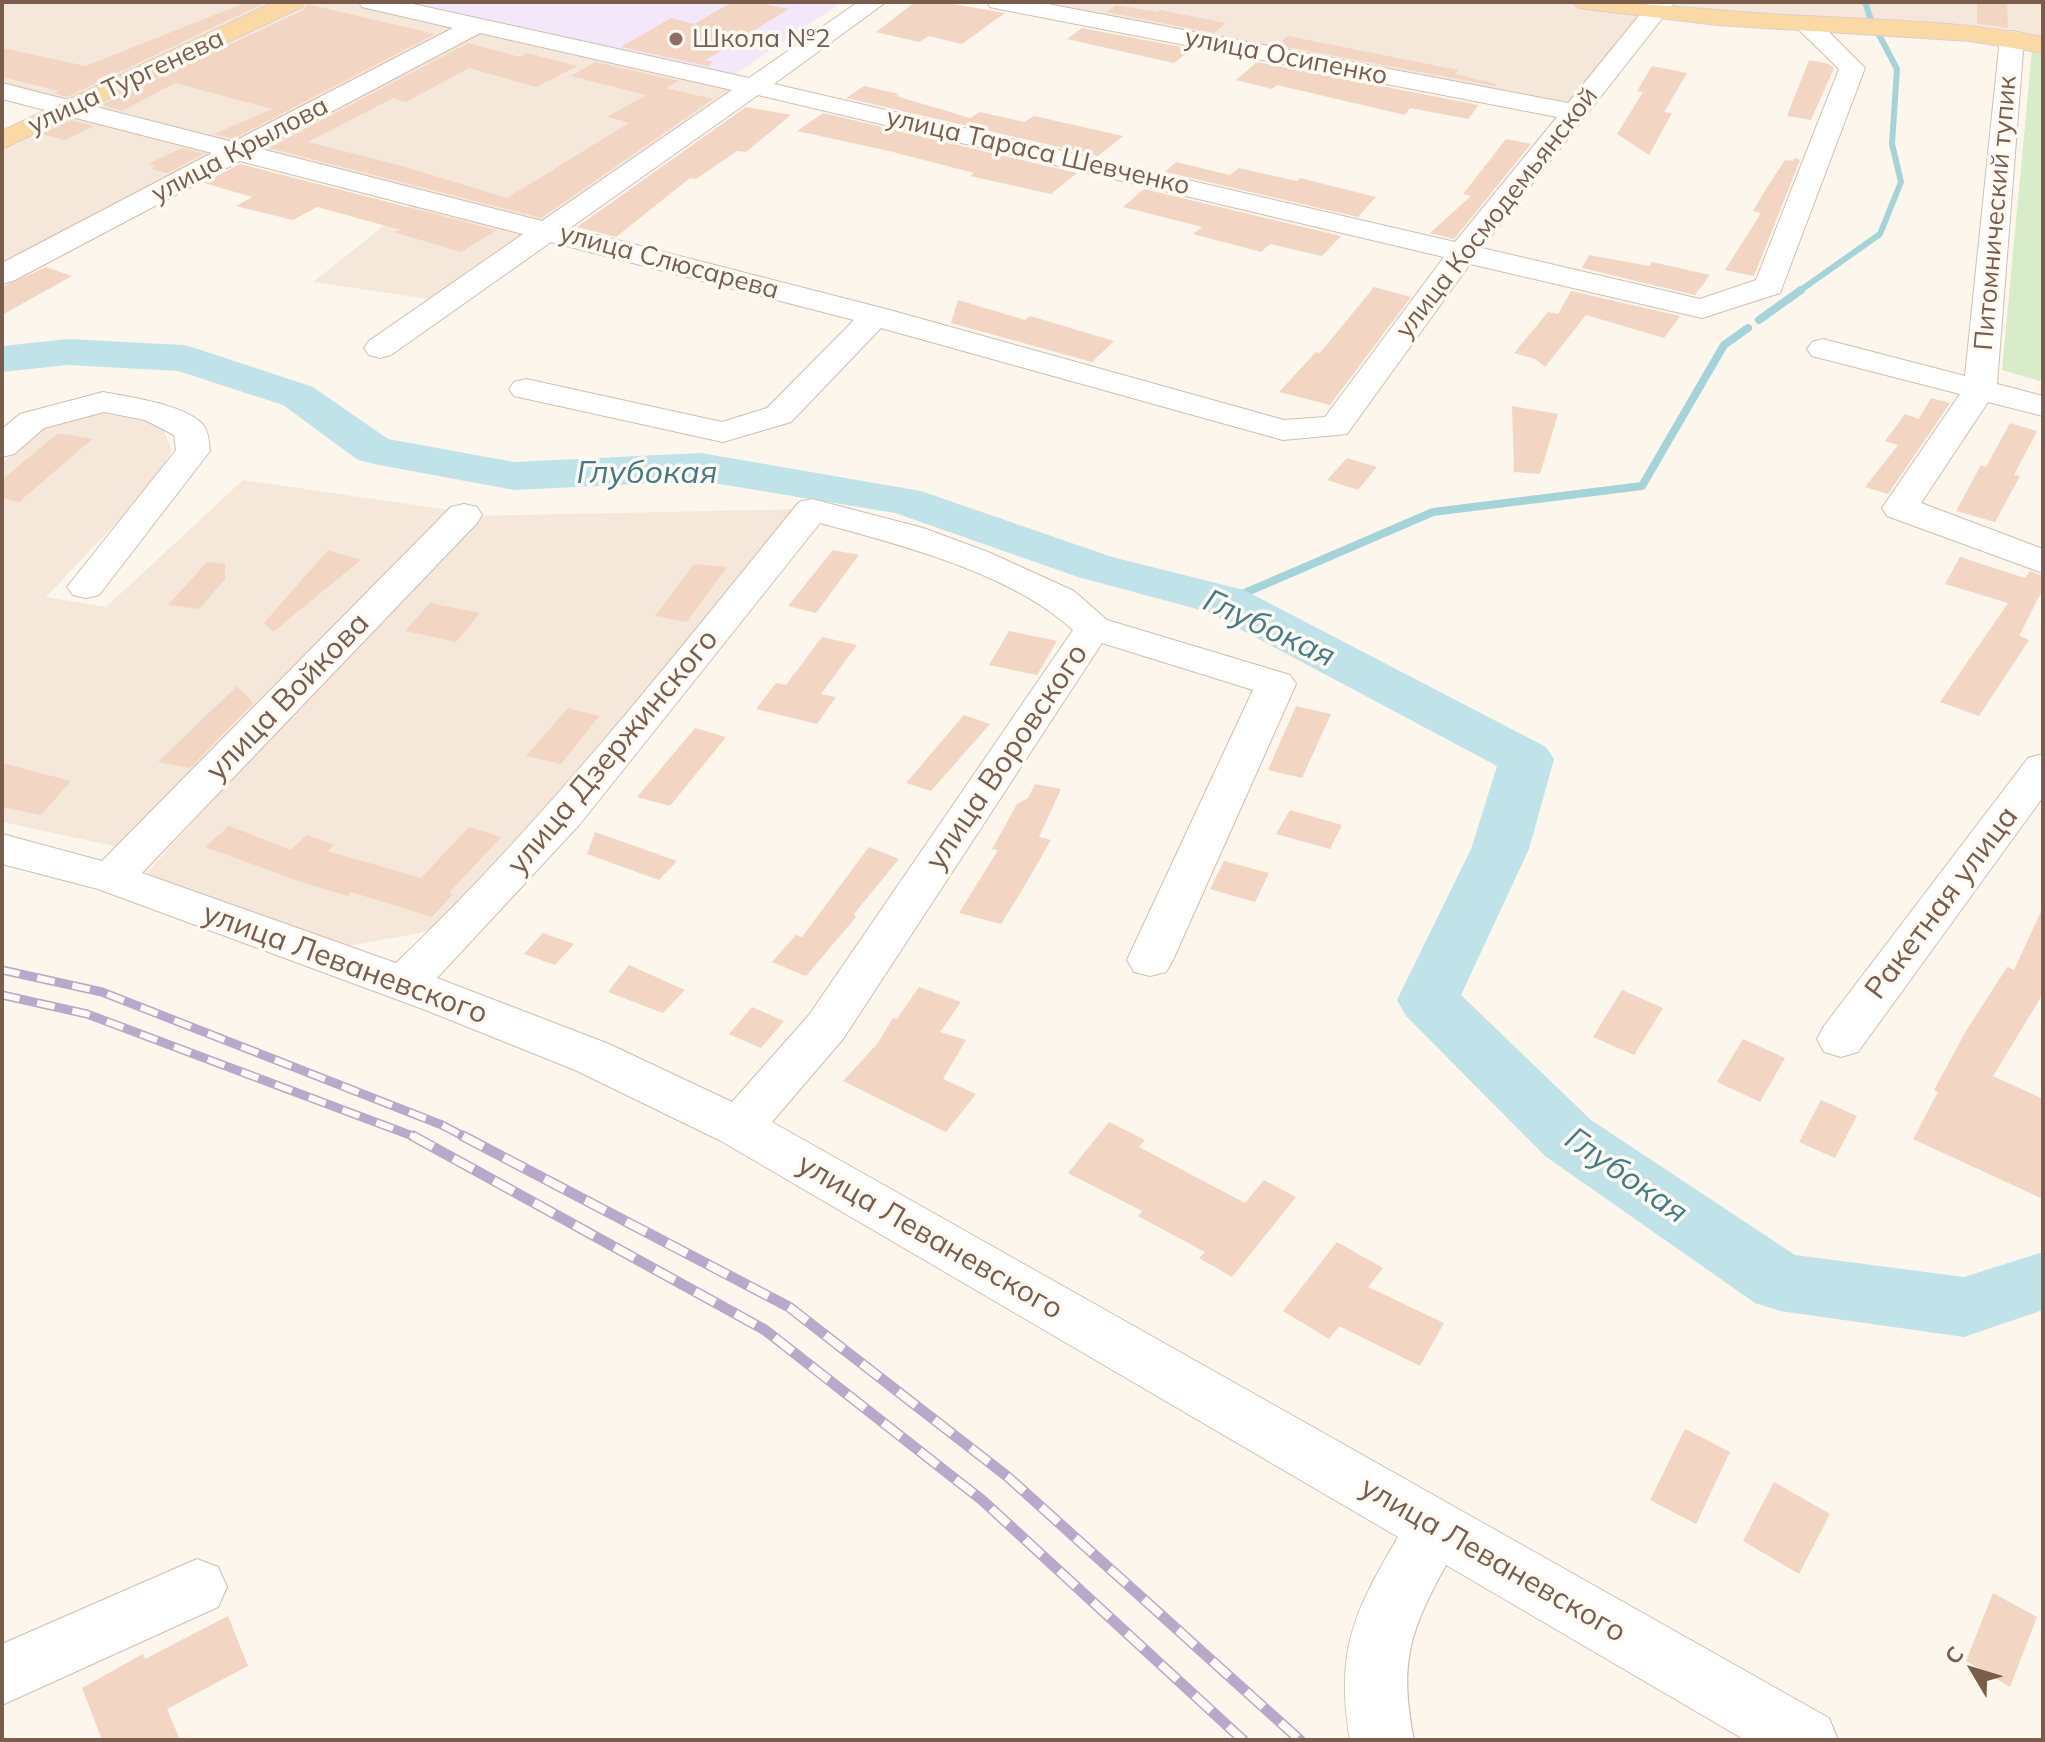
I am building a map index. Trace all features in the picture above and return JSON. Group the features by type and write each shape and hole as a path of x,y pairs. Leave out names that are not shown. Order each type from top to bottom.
{"main road":[{"name":"улица Тургенева","path":"2,141 293,2"},
{"path":"1586,2 2012,38 2043,45"}],"street":[{"name":"улица Тараса Шевченко","path":"371,2 755,87 1702,309 1769,286 1852,68 1806,23"},
{"path":"380,348 874,2"},
{"name":"улица Осипенко","path":"999,2 1574,112"},
{"name":"улица Космодемьянской","path":"1335,427 1464,251 1660,8"},
{"name":"улица Крылова","path":"2,275 477,25"},
{"name":"Питомнический тупик","path":"1980,389 2012,38"},
{"name":"улица Слюсарева","path":"2,91 875,316 1283,430 1335,427"},
{"path":"526,389 723,432 779,415 875,316"},
{"path":"1823,349 2043,406"},
{"path":"1980,389 1900,508 2043,562"},
{"path":"2,447 32,421 103,402 155,412 190,430 193,451 86,587"},
{"name":"улица Дзержинского","path":"403,984 464,927 542,844 812,510 910,536 975,560 1061,599 1093,628"},
{"name":"улица Войкова","path":"111,878 464,515"},
{"name":"улица Воровского","path":"739,1127 826,1027 1093,628 1276,684 1150,960"},
{"name":"Ракетная улица","path":"1841,1039 2043,767"},
{"name":"улица Леваневского","path":"2,849 111,878 403,984 592,1057 739,1127 1806,1740"},
{"path":"1382,1740 1372,1675 1379,1635 1436,1527"},
{"path":"2,1675 197,1587"}],"shaded area":[{"path":"2,2 286,2 72,103 2,85"},
{"path":"299,2 363,2 471,26 238,148 79,107"},
{"name":"Школа №2","path":"402,2 842,2 731,77"},
{"path":"1017,2 1576,2 1647,14 1567,108"},
{"path":"1667,2 2043,2 2043,42 1661,12"},
{"path":"480,28 749,87 547,227 247,150"},
{"path":"73,113 225,153 2,270 2,146"},
{"path":"415,201 535,233 437,300 313,282"},
{"path":"99,413 161,424 172,450 152,485 46,597 106,607 243,480 450,510 123,848 2,822 2,463 49,423"},
{"path":"806,509 447,928 326,950 143,877 470,516"}],"green space":[{"path":"2032,50 2043,53 2043,382 2002,370"}],"building":[{"path":"247,2 267,2 67,97 54,93 59,91 2,77 2,48 86,66"},
{"path":"732,2 754,2 789,9 706,60 713,62 707,66 621,47 671,18 694,24"},
{"path":"915,2 942,2 1005,13 962,44 929,36 919,42 876,32"},
{"path":"1977,2 2007,2 2008,28 1977,24"},
{"path":"307,4 435,34 233,139 214,134 272,109 175,83 122,111 101,105 303,10"},
{"path":"1116,5 1226,23 1214,33 1106,12"},
{"path":"1082,28 1192,49 1174,63 1067,39"},
{"path":"1288,36 1458,70 1455,74 1496,84 1277,45"},
{"path":"468,43 520,57 527,53 577,66 536,87 469,68 406,102 393,98 308,142 507,198 629,123 607,117 646,95 571,76 595,62 679,81 666,88 713,99 541,218 269,148"},
{"path":"1809,60 1834,68 1811,120 1787,116"},
{"path":"1257,62 1479,105 1468,119 1410,108 1405,115 1277,85 1272,89 1236,80"},
{"path":"1652,66 1687,73 1664,112 1672,113 1649,155 1617,134 1643,92 1637,91"},
{"path":"864,86 899,94 896,96 970,118 980,112 1024,122 1034,116 1123,136 1098,156 846,98"},
{"path":"746,107 791,115 746,152 737,151 696,179 690,178 616,237 577,227"},
{"path":"823,113 1077,173 1051,194 970,176 974,173 889,151 797,131"},
{"path":"71,120 94,126 65,140 40,134"},
{"path":"1506,139 1531,144 1454,239 1430,233 1471,196 1463,194"},
{"path":"182,148 204,154 167,173 151,169 155,166 148,164"},
{"path":"1795,158 1800,160 1754,276 1725,270 1761,213 1753,211 1766,189 1785,160 1793,161"},
{"path":"1176,162 1230,175 1239,168 1297,181 1300,178 1376,197 1358,217 1165,172"},
{"path":"240,164 497,230 461,252 393,232 401,230 317,207 293,220 236,206 252,197 204,183"},
{"path":"1144,189 1341,236 1322,256 1270,244 1261,252 1193,234 1202,227 1123,207"},
{"path":"1589,255 1649,266 1652,262 1710,275 1695,295 1582,268"},
{"path":"46,267 72,276 2,315 2,287"},
{"path":"1374,287 1411,297 1330,405 1279,392 1316,352 1320,353"},
{"path":"1571,291 1680,316 1664,338 1586,315 1545,367 1535,359 1514,353 1548,312 1558,314"},
{"path":"958,300 1025,320 1030,316 1114,341 1092,362 951,323"},
{"path":"1931,398 1950,403 1888,494 1865,487 1898,445 1885,441 1905,414 1919,419"},
{"path":"1512,406 1558,414 1540,474 1514,472"},
{"path":"2010,423 2037,431 2014,475 2020,476 1995,522 1956,511 1981,465 1986,467"},
{"path":"58,433 92,439 19,502 2,498 2,480"},
{"path":"1347,458 1377,467 1358,490 1327,480"},
{"path":"328,550 361,560 273,632 264,623"},
{"path":"833,550 859,555 816,613 788,606"},
{"path":"1960,557 2025,578 2030,571 2043,576 2043,589 2019,636 2029,640 1979,716 1940,702 2008,603 1945,584"},
{"path":"207,562 225,564 225,579 199,609 168,605"},
{"path":"694,564 727,567 687,622 655,616"},
{"path":"430,603 480,613 456,642 405,631"},
{"path":"1009,631 1057,641 1037,675 989,665"},
{"path":"822,637 857,645 821,694 836,697 817,724 756,709 776,683 786,685"},
{"path":"237,686 253,703 190,768 158,762"},
{"path":"1296,706 1331,714 1302,778 1268,770"},
{"path":"568,708 599,716 561,764 526,756"},
{"path":"964,715 990,724 931,791 906,783"},
{"path":"695,728 726,737 670,806 637,797"},
{"path":"2,763 71,781 41,815 2,807"},
{"path":"1035,784 1061,789 1039,837 1051,840 1021,892 1001,924 959,913 998,850 992,849 1017,804 1028,798"},
{"path":"1290,810 1342,825 1330,849 1276,834"},
{"path":"229,826 291,850 307,835 334,845 327,851 421,878 469,827 501,837 449,893 453,894 432,917 351,892 348,896 307,884 205,847"},
{"path":"595,832 677,861 659,880 587,854"},
{"path":"869,847 899,859 854,914 856,917 806,976 772,962 796,935 802,937"},
{"path":"1224,861 1269,873 1255,902 1210,889"},
{"path":"2043,907 2043,994 1993,1076 2043,1099 2043,1199 1913,1139 1938,1092 1934,1090 1966,1031 2007,967 2014,970"},
{"path":"543,933 574,944 555,965 524,954"},
{"path":"629,965 685,990 663,1013 608,992"},
{"path":"919,987 961,1002 940,1032 966,1040 943,1079 976,1094 946,1132 843,1081 877,1044 893,1018 897,1019"},
{"path":"1622,990 1663,1008 1634,1055 1593,1037"},
{"path":"752,1007 784,1021 761,1048 729,1034"},
{"path":"1743,1039 1785,1058 1760,1102 1717,1082"},
{"path":"1821,1100 1857,1116 1835,1158 1799,1142"},
{"path":"1109,1122 1145,1140 1139,1147 1245,1203 1264,1180 1296,1197 1232,1277 1199,1258 1205,1252 1138,1216 1142,1211 1068,1173"},
{"path":"1337,1242 1383,1268 1368,1287 1444,1323 1420,1366 1339,1326 1329,1339 1283,1311"},
{"path":"1685,1429 1730,1452 1696,1524 1650,1500"},
{"path":"1774,1482 1830,1514 1799,1574 1743,1541"},
{"path":"1993,1593 2037,1617 2010,1687 1966,1661"},
{"path":"228,1616 248,1666 167,1709 180,1740 102,1740 82,1688 143,1654 145,1659"}],"waterway":[{"path":"1865,2 1871,20"},
{"path":"1798,292 1880,234 1901,182 1892,144 1897,69 1877,31"},
{"path":"1759,320 1801,290"},
{"path":"1226,601 1433,512 1642,486 1724,345 1748,328"},
{"name":"Глубокая","path":"2,359 68,352 183,358 298,396 374,450 514,476 701,467 904,501 1095,567 1226,601 1527,759 1500,849 1428,1000 1568,1138 1780,1282 1964,1307 2043,1281"}],"railway":[{"path":"2,970 102,992 442,1125 467,1138"},
{"path":"2,995 87,1014 414,1136"},
{"path":"414,1136 418,1138"},
{"path":"414,1136 765,1330 982,1500 1243,1740"},
{"path":"463,1136 789,1307 1008,1477 1300,1740"}],"place":[{"name":"Школа №2","path":"676,39"}]}
